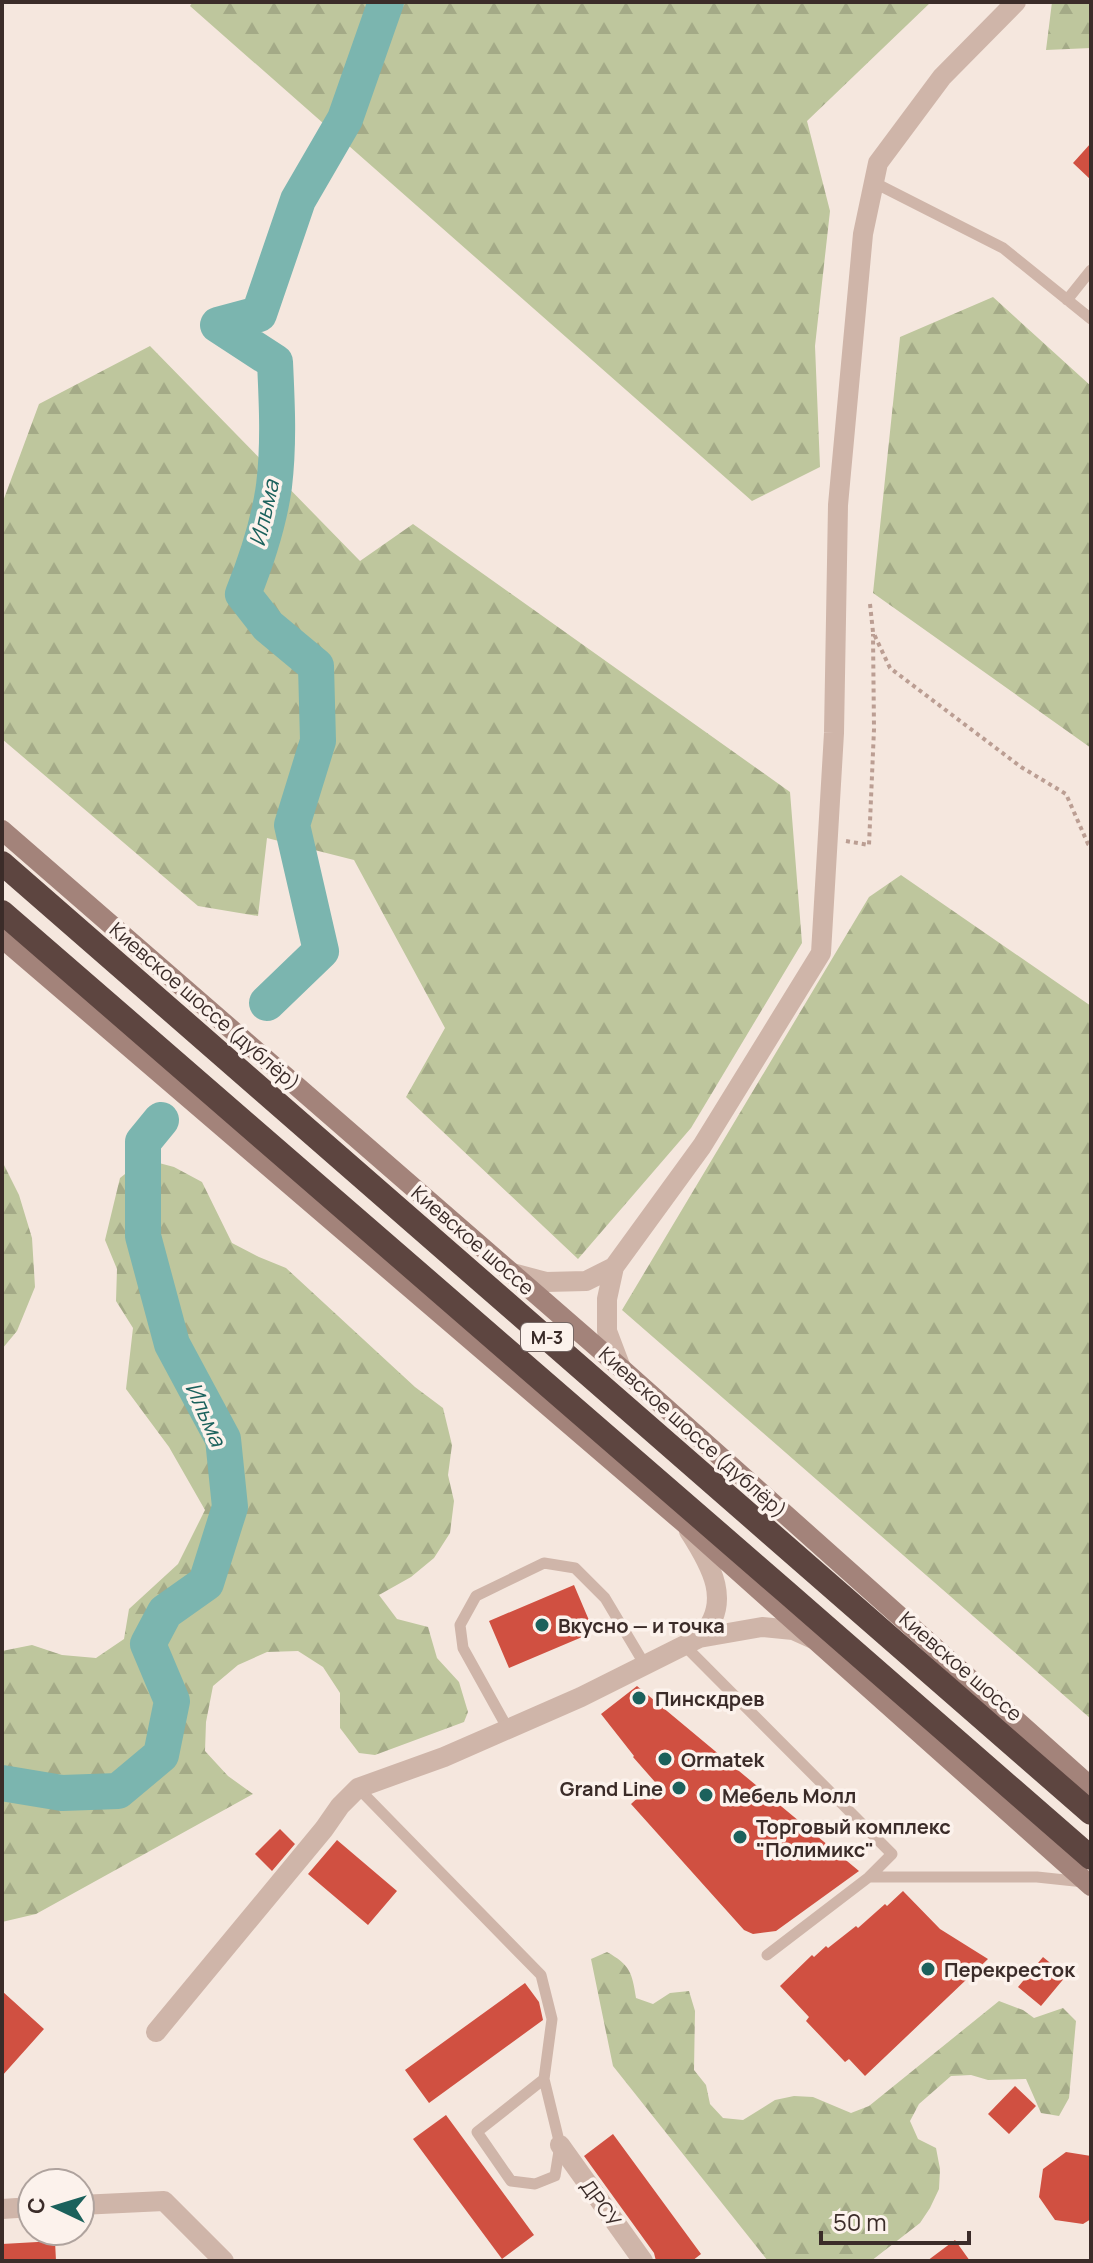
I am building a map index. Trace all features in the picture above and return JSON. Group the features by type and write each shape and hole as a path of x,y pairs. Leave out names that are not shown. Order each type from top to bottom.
{"highway":[{"name":"Киевское шоссе","path":"2,863 1091,1813"},
{"name":"М-3","path":"2,912 1090,1876"}],"main road":[{"name":"Киевское шоссе (дублёр)","path":"2,830 621,1368 1091,1787"},
{"path":"2,938 571,1426 694,1522 813,1639 1090,1876"}],"street":[{"path":"621,1368 607,1331 607,1299 614,1267 702,1146 821,953 834,733 838,505 863,234 878,163 942,77 1016,2"},
{"path":"512,1273 546,1282 586,1281 614,1267"},
{"path":"156,2032 358,1788 444,1757 581,1697 691,1642 710,1627 718,1597 694,1522"},
{"path":"691,1642 762,1627 793,1630 813,1639"},
{"name":"ДРСУ","path":"560,2145 643,2261"},
{"path":"96,2204 164,2201 224,2261"}],"lane":[{"path":"873,182 1003,248 1091,319"},
{"path":"1067,300 1091,270"},
{"path":"2,952 26,958"},
{"path":"508,1729 463,1648 460,1625 476,1596 544,1563 575,1568 605,1598 645,1665"},
{"path":"691,1642 892,1854 869,1877 767,1955"},
{"path":"358,1788 541,1975 552,2019 544,2079 560,2145 555,2176 535,2184 511,2181 477,2132 544,2079"},
{"path":"869,1877 1090,1876"}],"path":[{"path":"828,838 869,845 874,729 870,604"},
{"path":"873,632 890,668 1021,767 1066,794 1091,846"}],"green space":[{"path":"193,2 931,2 807,121 830,211 815,346 820,467 752,501 190,6"},
{"path":"1052,2 1091,2 1091,48 1046,50"},
{"path":"993,297 1091,386 1091,748 873,593 900,337"},
{"path":"150,346 360,561 413,524 790,792 802,943 691,1128 578,1259 406,1097 445,1028 354,860 267,838 258,916 198,906 2,739 2,504 39,404"},
{"path":"901,875 1091,1006 1091,1719 622,1310 869,897"},
{"path":"144,1159 174,1167 202,1182 232,1243 286,1268 415,1387 443,1408 452,1445 448,1475 454,1501 450,1533 434,1558 411,1577 379,1595 397,1619 428,1627 437,1658 459,1682 468,1712 464,1722 375,1755 359,1753 340,1728 340,1693 323,1667 298,1651 267,1652 238,1665 213,1686 206,1722 205,1751 228,1776 253,1794 36,1914 2,1922 2,1651 32,1645 62,1655 96,1658 124,1639 129,1609 178,1564 205,1510 169,1447 126,1389 133,1328 116,1301 117,1269 105,1240 120,1178"},
{"path":"2,1161 19,1195 32,1238 35,1287 17,1331 2,1349"},
{"path":"607,1952 629,1970 636,1998 653,2004 670,1993 689,1991 695,2011 694,2070 706,2085 710,2104 723,2118 743,2120 775,2100 794,2096 813,2097 851,2113 869,2106 999,2001 1034,2018 1063,2008 1076,2021 1069,2098 1059,2116 1041,2113 1026,2079 988,2080 971,2075 951,2076 919,2104 910,2121 918,2139 936,2148 940,2169 939,2189 920,2223 871,2261 768,2261 613,2066 591,1959"}],"building":[{"path":"1091,143 1091,180 1073,163"},
{"path":"574,1585 594,1632 509,1668 489,1621"},
{"name":"Торговый комплекс \"Полимикс\"","path":"637,1686 859,1871 776,1931 753,1934 744,1930 631,1804 655,1782 601,1714"},
{"path":"280,1829 295,1844 272,1871 255,1854"},
{"path":"337,1840 397,1891 368,1925 308,1874"},
{"path":"903,1891 940,1929 988,1959 865,2076 849,2059 845,2062 806,2021 809,2017 780,1986 812,1955 814,1957 826,1946 828,1948 856,1926 858,1928"},
{"path":"1043,1957 1066,1976 1041,2006 1018,1987"},
{"path":"525,1983 539,2002 543,2020 429,2103 405,2070"},
{"path":"2,1991 44,2029 2,2076"},
{"path":"1015,2086 1036,2106 1009,2134 988,2114"},
{"path":"446,2115 534,2235 502,2259 413,2139"},
{"path":"613,2134 701,2254 692,2261 656,2261 654,2253 584,2156"},
{"path":"1066,2152 1091,2156 1091,2219 1083,2224 1055,2220 1039,2197 1043,2169"},
{"path":"955,2240 970,2261 927,2261"},
{"path":"2,2244 55,2247 56,2261 2,2261"}],"waterway":[{"name":"Ильма","path":"267,1003 321,951 292,825 318,741 316,666 268,626 243,594 262,541 274,486 277,440 275,362 218,325 259,314 298,200 345,119 386,2"},
{"name":"Ильма","path":"2,1783 62,1793 118,1791 161,1755 172,1701 148,1644 165,1612 206,1583 230,1507 223,1439 172,1344 143,1236 143,1142 161,1120"}],"place":[{"name":"Вкусно — и точка","path":"542,1625"},
{"name":"Пинскдрев","path":"639,1698"},
{"name":"Ormatek","path":"665,1759"},
{"name":"Grand Line","path":"679,1788"},
{"name":"Мебель Молл","path":"706,1795"},
{"name":"Торговый комплекс \"Полимикс\"","path":"740,1837"},
{"name":"Перекресток","path":"928,1969"}]}
